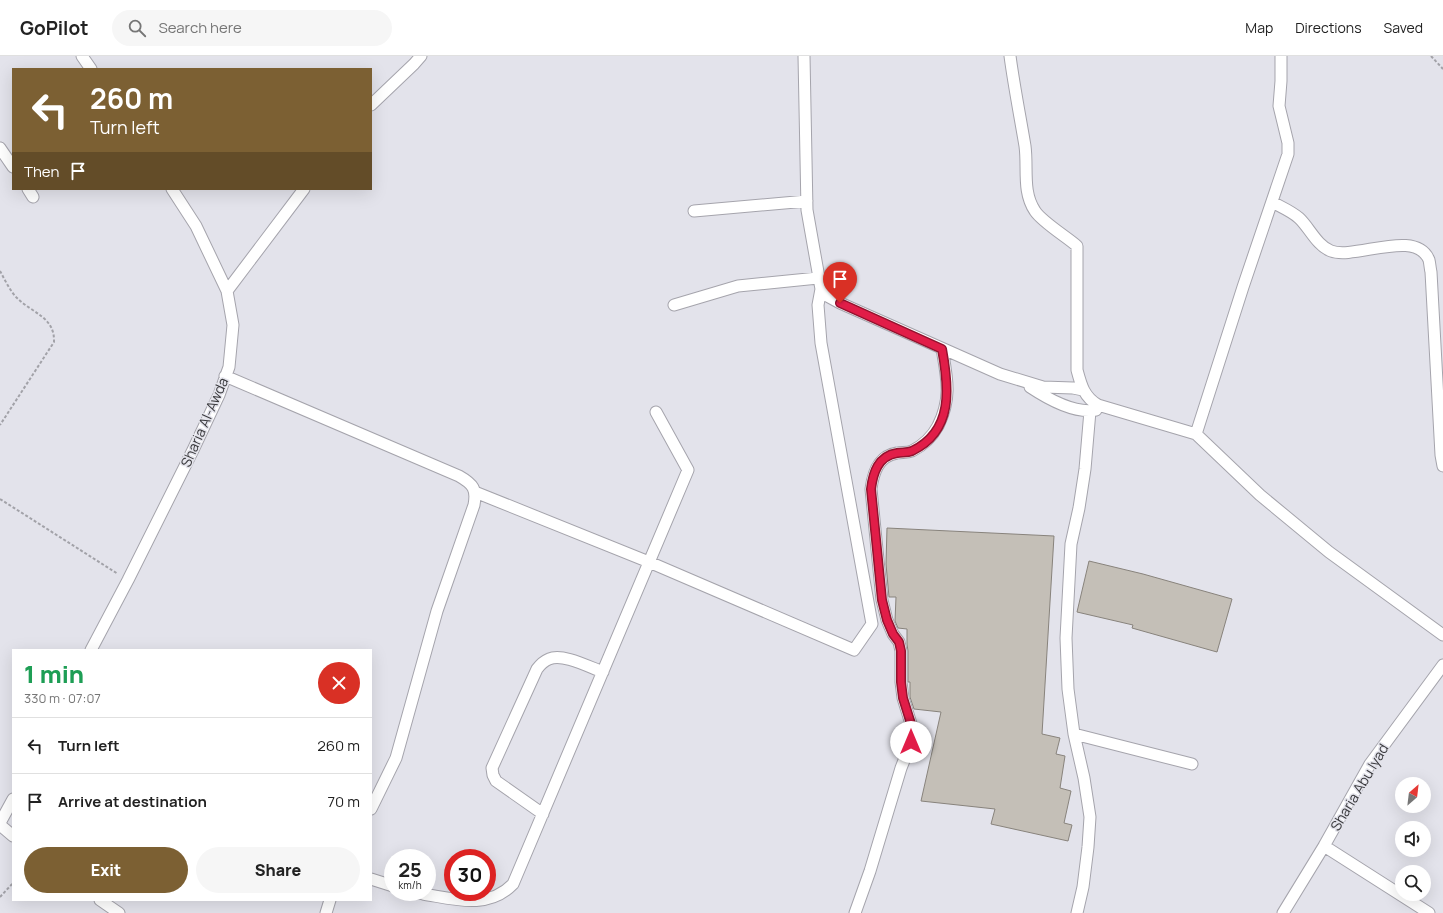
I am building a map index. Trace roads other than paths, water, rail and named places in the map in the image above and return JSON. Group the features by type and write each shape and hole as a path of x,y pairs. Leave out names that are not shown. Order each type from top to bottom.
{"street":[{"path":"82,56 90,68"},
{"path":"372,104 421,56"},
{"path":"475,492 649,562 854,650 872,624 821,343 818,305 821,289 807,210 804,56"},
{"path":"1010,56 1015,96 1025,148 1026,183 1031,205 1036,213 1077,246 1078,370 1083,390 1091,401 1106,408 1196,434 1260,495 1324,547 1443,635"},
{"path":"1196,434 1288,154 1288,143 1279,106 1281,56"},
{"path":"0,148 12,166"},
{"name":"Sharia Al-Awda","path":"92,649 128,580 196,443 219,395 228,367 232,344 233,325 227,291 196,226 173,190"},
{"path":"227,291 303,190"},
{"path":"694,211 807,201"},
{"path":"1272,202 1288,210 1299,218 1321,244 1328,250 1336,253 1406,245 1417,248 1425,254 1429,261 1431,272 1441,455 1443,466"},
{"path":"674,305 738,286 818,278"},
{"path":"821,289 829,297 840,303 1000,374 1043,387 1074,388 1083,390"},
{"path":"855,913 870,871 901,768 911,742 912,727 903,698 901,682 901,651 899,642 893,634 887,620 882,600 871,489 873,474 879,463 885,458 896,453 910,452 925,443 934,433 947,405 947,388 942,349"},
{"path":"225,376 459,476 468,482 474,489 476,497 474,505 437,611 396,758 372,807"},
{"path":"1022,381 1038,393 1073,408 1090,411 1106,408"},
{"path":"1077,913 1088,847 1090,817 1084,778 1074,734 1068,690 1066,638 1071,544 1086,469 1090,411"},
{"path":"436,896 476,902 493,898 505,892 513,884 688,470 656,412"},
{"path":"542,814 496,781 492,768 537,669 542,663 550,658 561,657 603,672"},
{"name":"Sharia Abu Iyad","path":"1285,912 1370,764 1443,664"},
{"path":"1074,734 1192,764"},
{"path":"12,801 0,824 12,835"},
{"path":"1324,846 1429,913"},
{"path":"372,879 384,883"},
{"path":"101,901 119,913"},
{"path":"326,913 330,901"}]}
